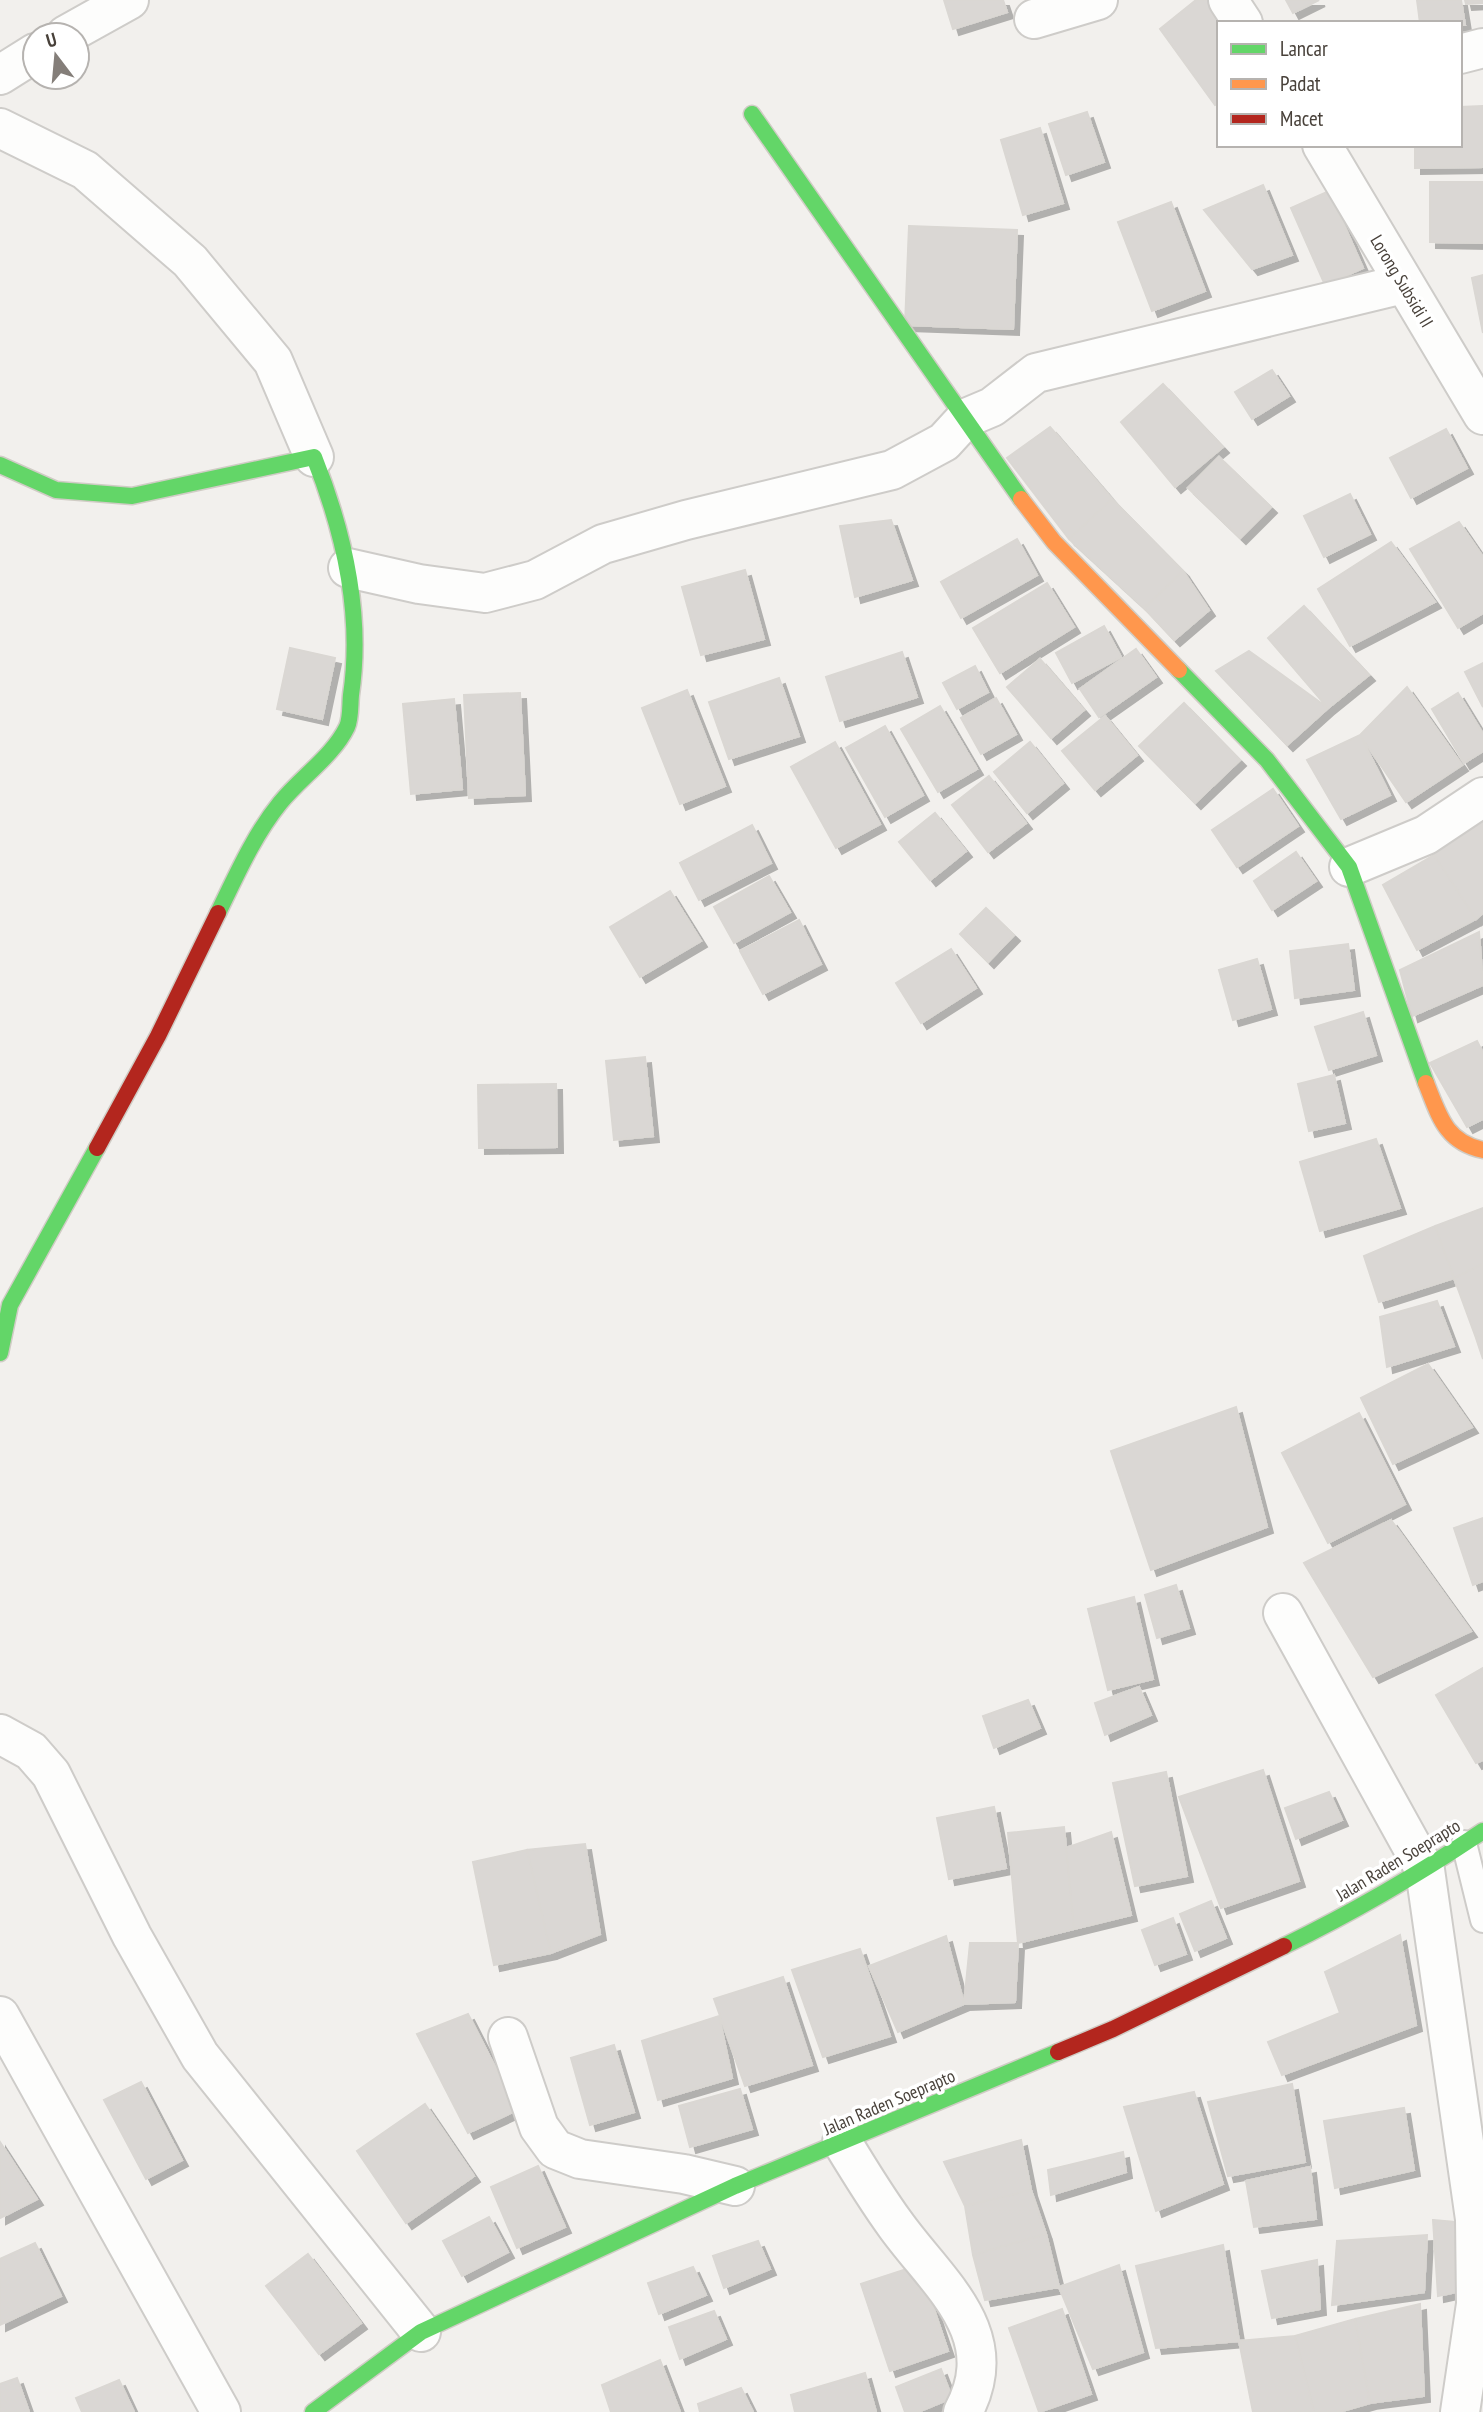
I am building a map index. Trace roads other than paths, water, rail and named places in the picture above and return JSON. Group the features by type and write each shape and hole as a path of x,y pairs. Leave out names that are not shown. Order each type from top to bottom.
{"main road":[{"path":"752,114 966,418 992,461 1054,542 1267,760 1349,867 1403,1024 1444,1126 1465,1146 1483,1150"},
{"path":"0,465 56,490 132,496 314,457 333,504 348,568 356,662 347,726 316,766 280,803 240,868 211,932 135,1080 10,1305 0,1353"},
{"name":"Jalan Raden Soeprapto","path":"327,2408 421,2332 735,2186 1113,2029 1341,1918 1424,1870 1473,1837"}],"street":[{"path":"91,21 130,0"},
{"path":"1034,19 1098,0"},
{"path":"1228,0 1242,21"},
{"path":"1462,53 1483,48"},
{"path":"0,75 21,62"},
{"path":"0,128 85,170 190,261 273,361 314,457"},
{"name":"Lorong Subsidi II","path":"1323,147 1483,415"},
{"path":"348,568 419,584 485,593 498,590 535,580 603,544 686,520 892,470 944,442 966,418 992,407 1036,373 1403,284"},
{"path":"1349,867 1426,835 1483,797"},
{"path":"1283,1613 1424,1870 1475,2219 1480,2303 1460,2412"},
{"path":"0,1734 31,1751 51,1774 132,1936 200,2056 421,2332"},
{"path":"0,2016 221,2412"},
{"path":"508,2037 538,2127 555,2150 580,2159 684,2174 735,2186"},
{"path":"842,2142 896,2226 938,2274 964,2317 979,2359 975,2390 963,2412"}],"lane":[{"path":"1473,1837 1483,1920"}]}
